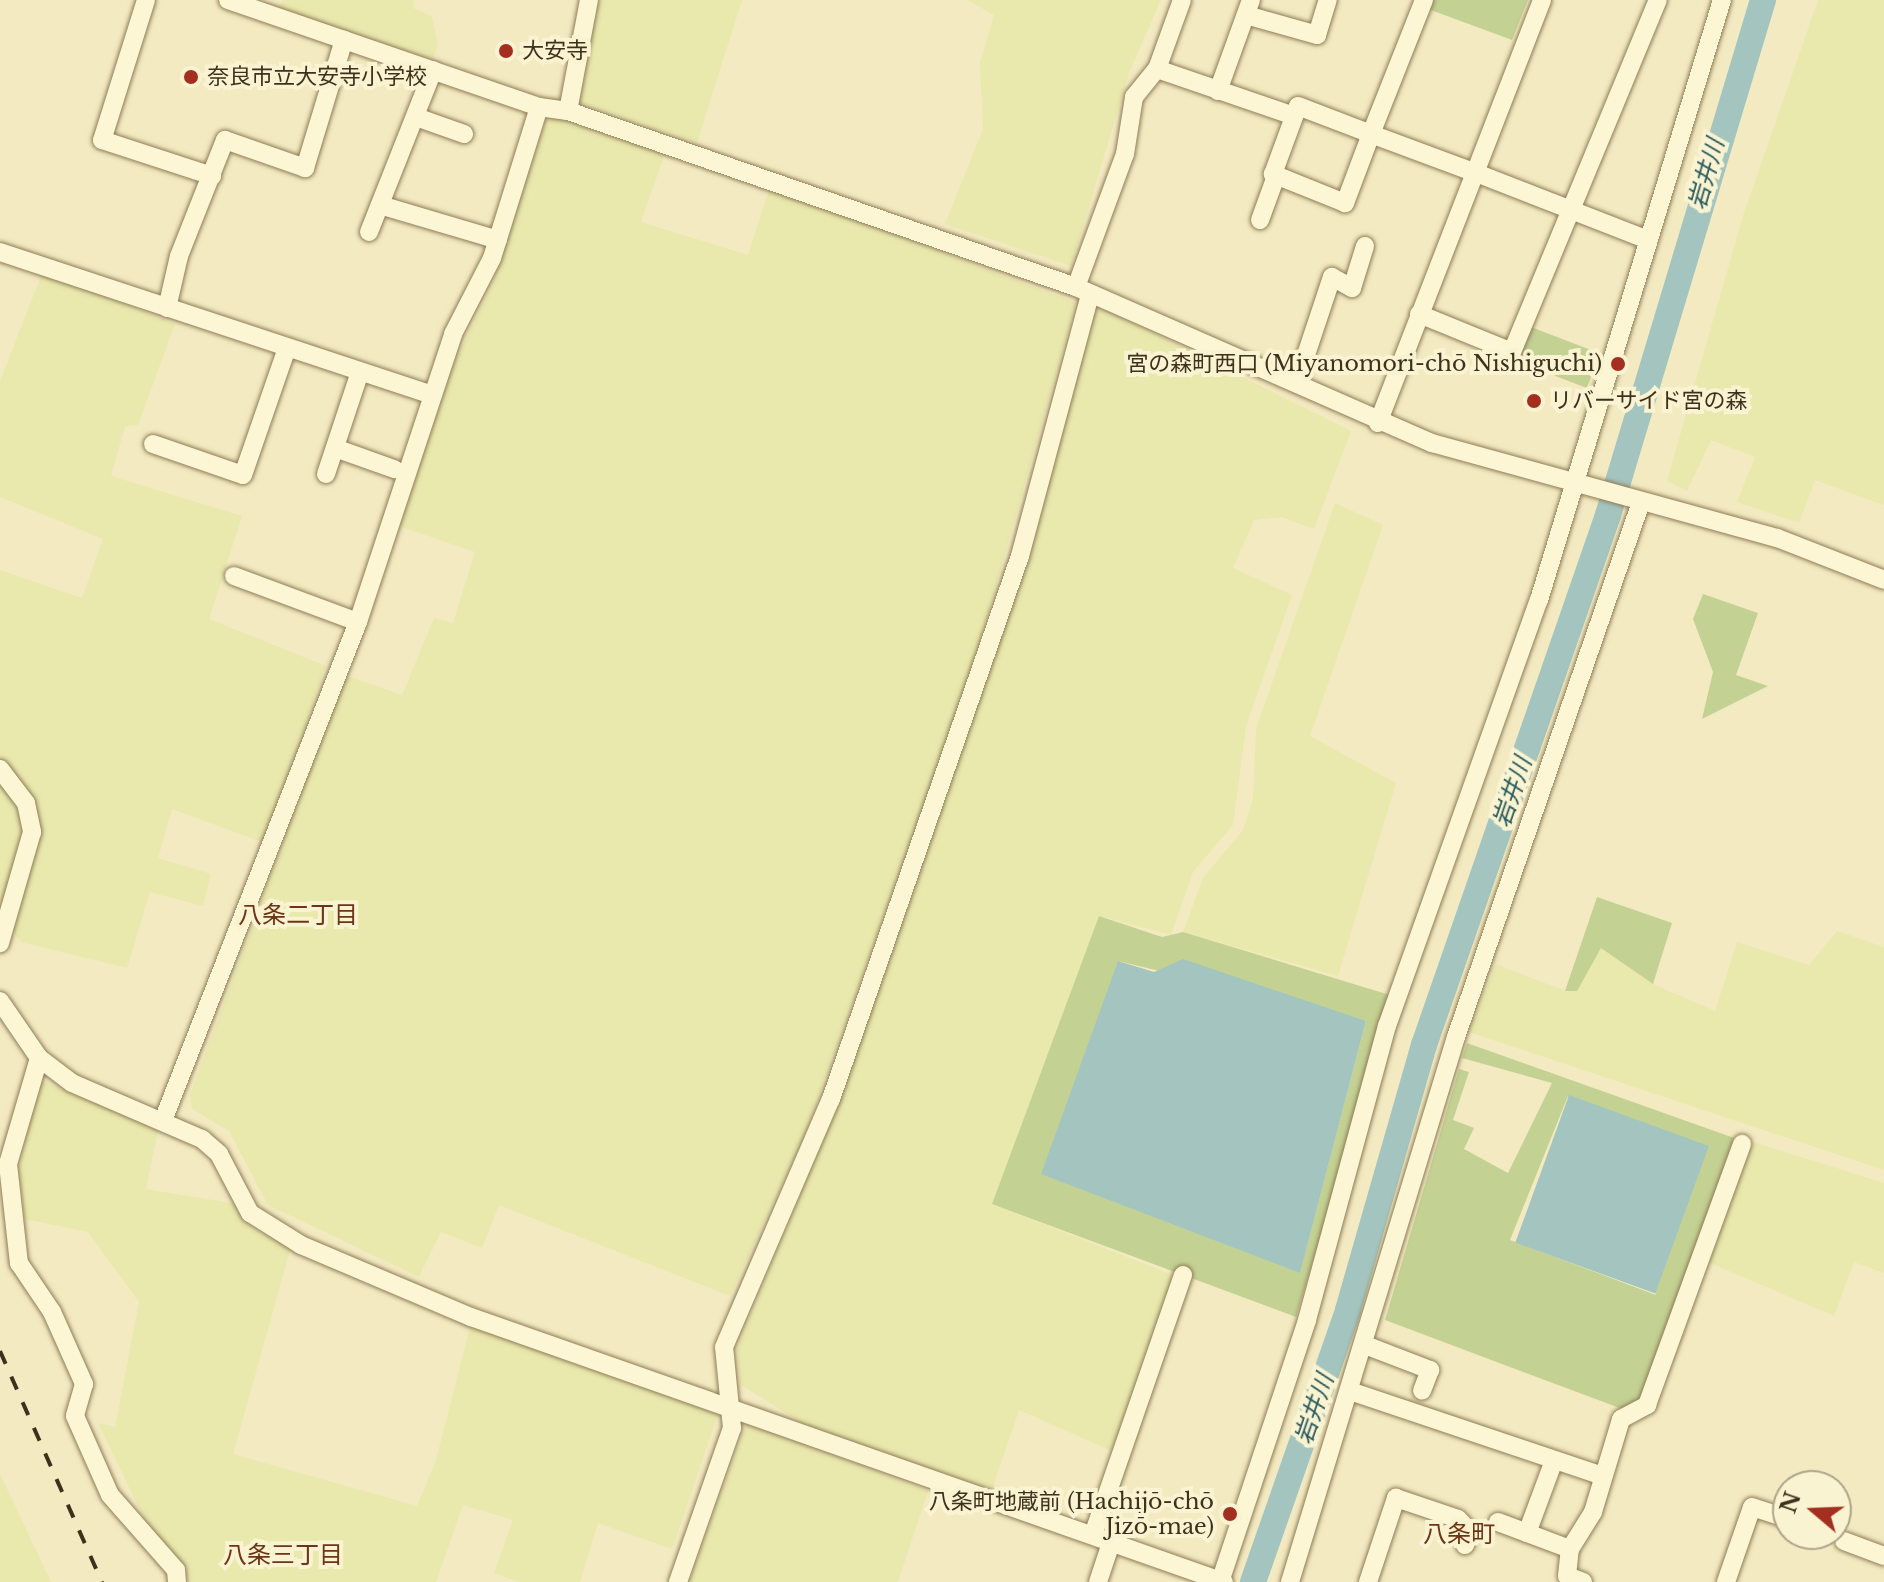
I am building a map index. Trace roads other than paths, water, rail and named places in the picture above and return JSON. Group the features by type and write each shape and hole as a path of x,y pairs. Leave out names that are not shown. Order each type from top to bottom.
{"street":[{"path":"146,0 102,140 212,176"},
{"path":"228,0 539,107 568,111 1083,290 1297,382 1378,423 1579,488 1777,538 1884,580"},
{"path":"568,111 589,0"},
{"path":"678,1582 732,1428 724,1347 831,1099 1015,571 1083,290 1125,154 1134,97 1157,69 1182,0"},
{"path":"1218,91 1248,8 1317,35 1328,0"},
{"path":"1276,176 1345,203 1424,0"},
{"path":"1378,423 1542,0"},
{"path":"1419,314 1512,352 1575,213 1658,0"},
{"path":"0,1001 39,1058 72,1083 164,1118 219,1154 250,1213 301,1245 471,1317 731,1403 976,1497 1094,1532 1222,1582 1307,1320 1387,1026 1579,488 1648,240 1722,0"},
{"path":"167,308 225,140 305,168 344,40"},
{"path":"1157,69 1294,116"},
{"path":"369,232 433,70"},
{"path":"1260,220 1298,106 1648,240"},
{"path":"164,1118 358,622 432,395 498,240 539,107"},
{"path":"416,117 464,134"},
{"path":"380,205 498,240"},
{"path":"1297,382 1332,277 1352,288 1365,246"},
{"path":"0,252 432,395"},
{"path":"153,444 243,475 287,348"},
{"path":"326,474 360,372"},
{"path":"335,448 394,469"},
{"path":"1290,1582 1365,1345 1456,1037 1636,504"},
{"path":"234,576 358,622"},
{"path":"0,769 26,803 32,832 0,943"},
{"path":"39,1058 8,1164 19,1263 52,1312 84,1384 75,1416 110,1495 176,1570 177,1582"},
{"path":"1583,1582 1567,1576 1570,1549 1593,1512 1621,1419 1647,1405 1742,1144"},
{"path":"1094,1532 1183,1275"},
{"path":"1365,1345 1430,1370 1422,1391"},
{"path":"1350,1391 1553,1463 1602,1476"},
{"path":"1527,1533 1553,1463"},
{"path":"1368,1582 1396,1498 1458,1519 1470,1532 1465,1545"},
{"path":"1726,1582 1752,1507 1772,1514"},
{"path":"1498,1522 1570,1549"},
{"path":"1098,1582 1112,1540"},
{"path":"1852,1544 1884,1556"}],"water":[{"path":"1183,959 1366,1021 1300,1273 1041,1174 1118,961 1154,972"},
{"path":"1569,1095 1709,1146 1655,1293 1515,1243"}],"waterway":[{"name":"岩井川","path":"1253,1582 1348,1310 1424,1045 1608,515 1763,0"}],"railway":[{"path":"0,1351 102,1582"}],"place":[{"name":"大安寺","path":"506,51"},
{"name":"奈良市立大安寺小学校","path":"191,77"},
{"name":"宮の森町西口 (Miyanomori-chō Nishiguchi)","path":"1618,364"},
{"name":"リバーサイド宮の森","path":"1534,401"},
{"name":"八条町地蔵前 (Hachijō-chō Jizō-mae)","path":"1230,1514"}],"district":[{"name":"八条二丁目","path":"298,915"},
{"name":"八条町","path":"1459,1534"},
{"name":"八条三丁目","path":"283,1555"}]}
